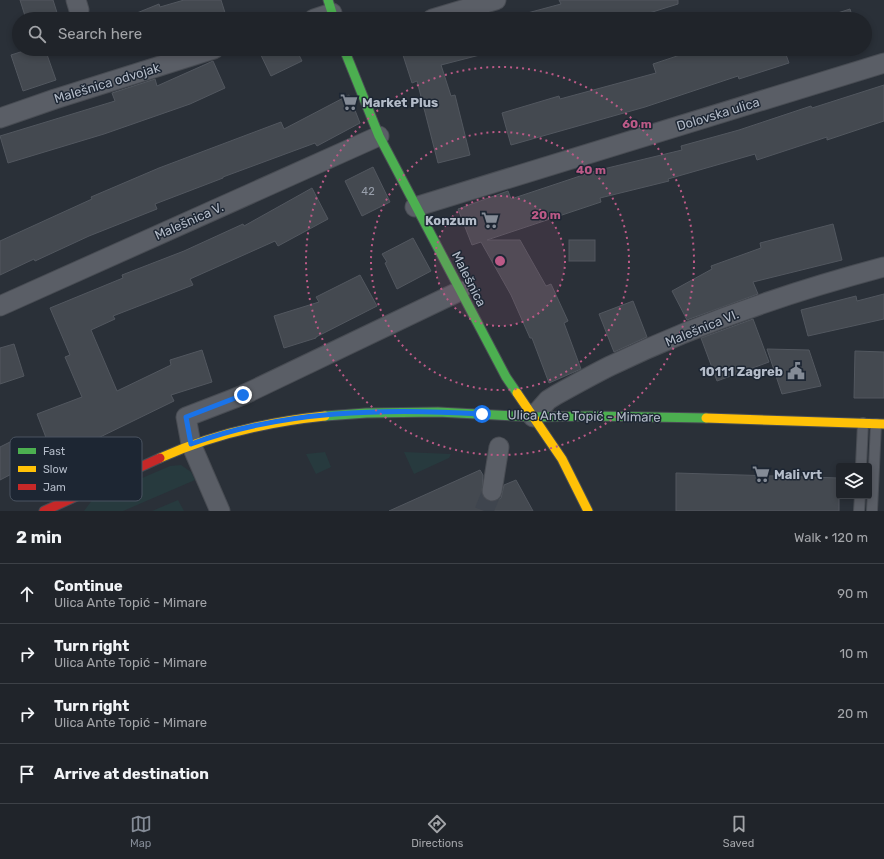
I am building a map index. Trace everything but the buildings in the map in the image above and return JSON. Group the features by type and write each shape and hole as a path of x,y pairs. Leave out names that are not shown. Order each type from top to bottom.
{"street":[{"path":"456,12 496,0"},
{"name":"Malešnica odvojak","path":"0,118 192,56"},
{"name":"Malešnica","path":"347,56 379,136 415,207 506,377 562,459 588,511"},
{"name":"Dolovska ulica","path":"415,207 884,63"},
{"name":"Malešnica V.","path":"0,306 379,136"},
{"name":"Malešnica VI.","path":"533,417 548,400 556,395 609,366 671,339 780,297 884,267"},
{"path":"220,511 191,444 186,417 243,395 460,291"},
{"name":"Ulica Ante Topić - Mimare","path":"142,468 191,444 238,428 303,418 351,414 429,412 533,417 593,416 880,424"},
{"path":"492,491 499,446"},
{"name":"Ulica Ante Topić - Mimare","path":"44,511 64,507 76,501"}],"lane":[{"path":"862,463 863,423"},
{"path":"872,511 880,424"},
{"path":"859,511 860,499"}],"green space":[{"path":"325,452 331,467 316,474 306,454"},
{"path":"404,452 451,454 449,458 414,474"},
{"path":"181,465 191,472 195,480 123,511 84,511 92,501 142,501 142,478 170,466"},
{"path":"178,500 184,511 152,511"}],"tunnel":[{"path":"484,511 492,491"}],"traffic: fast":[{"path":"328,0 332,12"},
{"path":"347,56 379,136 506,377 517,393"},
{"path":"325,416 366,413 438,412 534,417 593,416 706,418"}],"traffic: slow":[{"path":"517,393 562,459 588,511"},
{"path":"160,458 200,442 241,430 325,416"},
{"path":"706,418 884,424"}],"traffic: jam":[{"path":"142,466 160,458"},
{"path":"44,511 66,501"}],"place":[{"name":"Market Plus","path":"349,102"},
{"name":"Konzum","path":"490,220"},
{"name":"10111 Zagreb","path":"796,371"},
{"name":"Mali vrt","path":"761,474"}],"route":[{"path":"243,395 186,417 191,444 210,436 238,428 303,418 398,412 482,414"}]}
